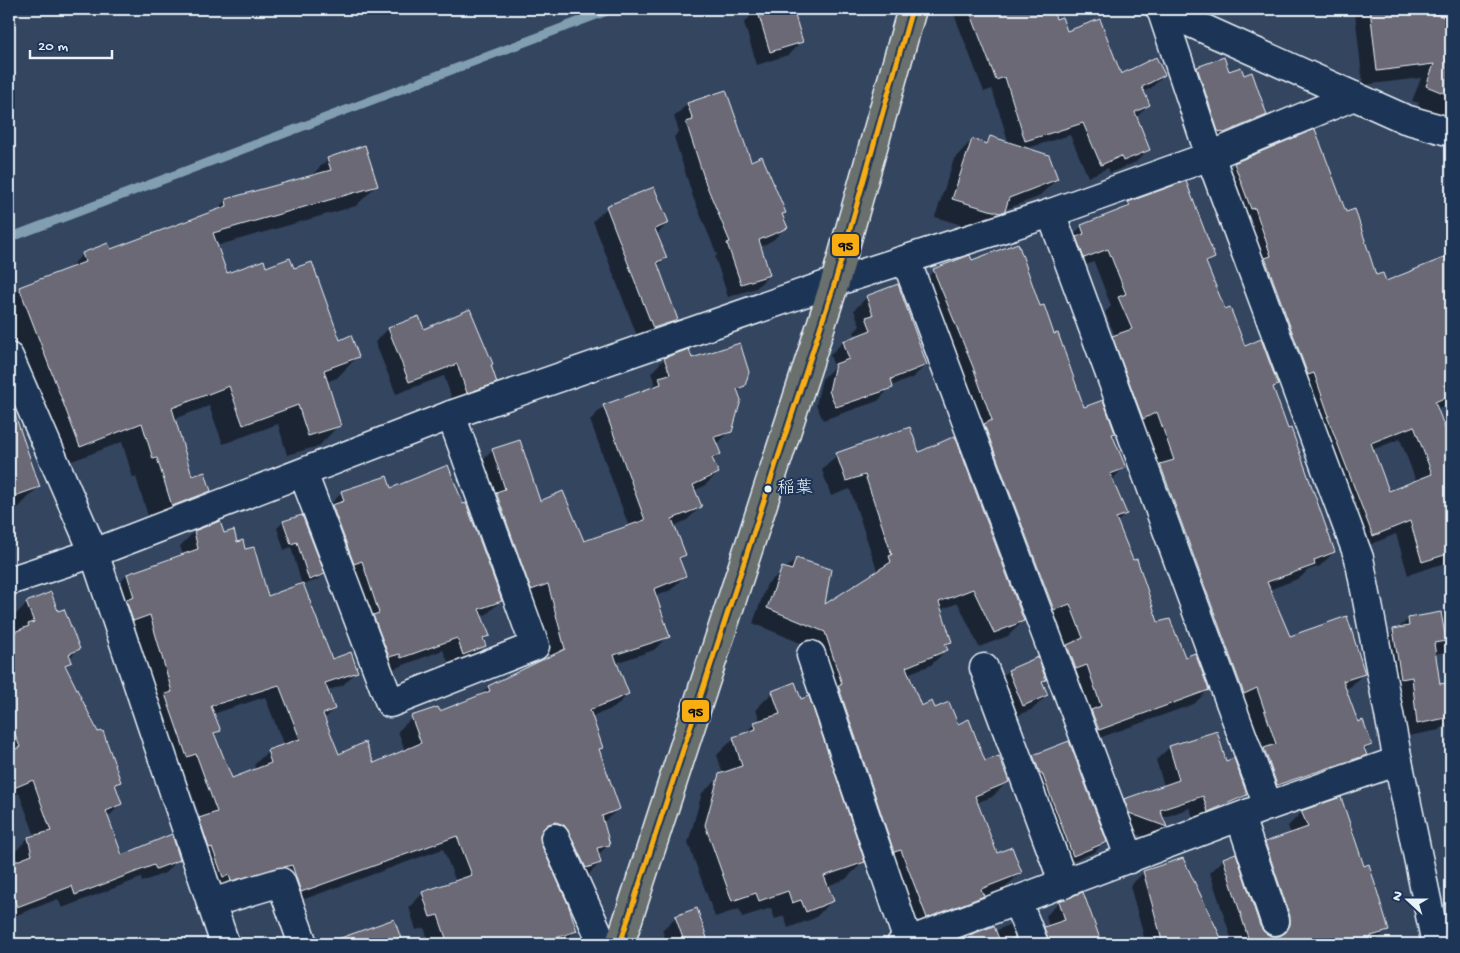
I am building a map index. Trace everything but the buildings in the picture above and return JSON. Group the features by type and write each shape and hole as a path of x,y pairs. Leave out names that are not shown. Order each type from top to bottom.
{"main road":[{"path":"620,944 835,282 912,9"}],"street":[{"path":"1161,9 1405,119 1451,132"},
{"path":"1161,9 1210,156 1359,558 1398,761 1440,933"},
{"path":"9,582 94,553 451,415 835,282 1051,213 1210,156 1354,96"},
{"path":"1051,213 1268,806"},
{"path":"906,260 1130,859"},
{"path":"9,357 94,553 225,944"},
{"path":"303,473 390,703 399,700 535,646 451,415"},
{"path":"811,655 906,943 1268,806 1398,761"},
{"path":"984,668 1064,884"},
{"path":"1240,817 1276,921"},
{"path":"555,838 603,944"},
{"path":"211,903 281,882 304,944"},
{"path":"1017,901 1034,944"}],"waterway":[{"path":"9,238 612,9"}],"transit line":[{"name":"95","path":"620,944 835,282 912,9"}],"place":[{"name":"稲葉","path":"768,489"}]}
